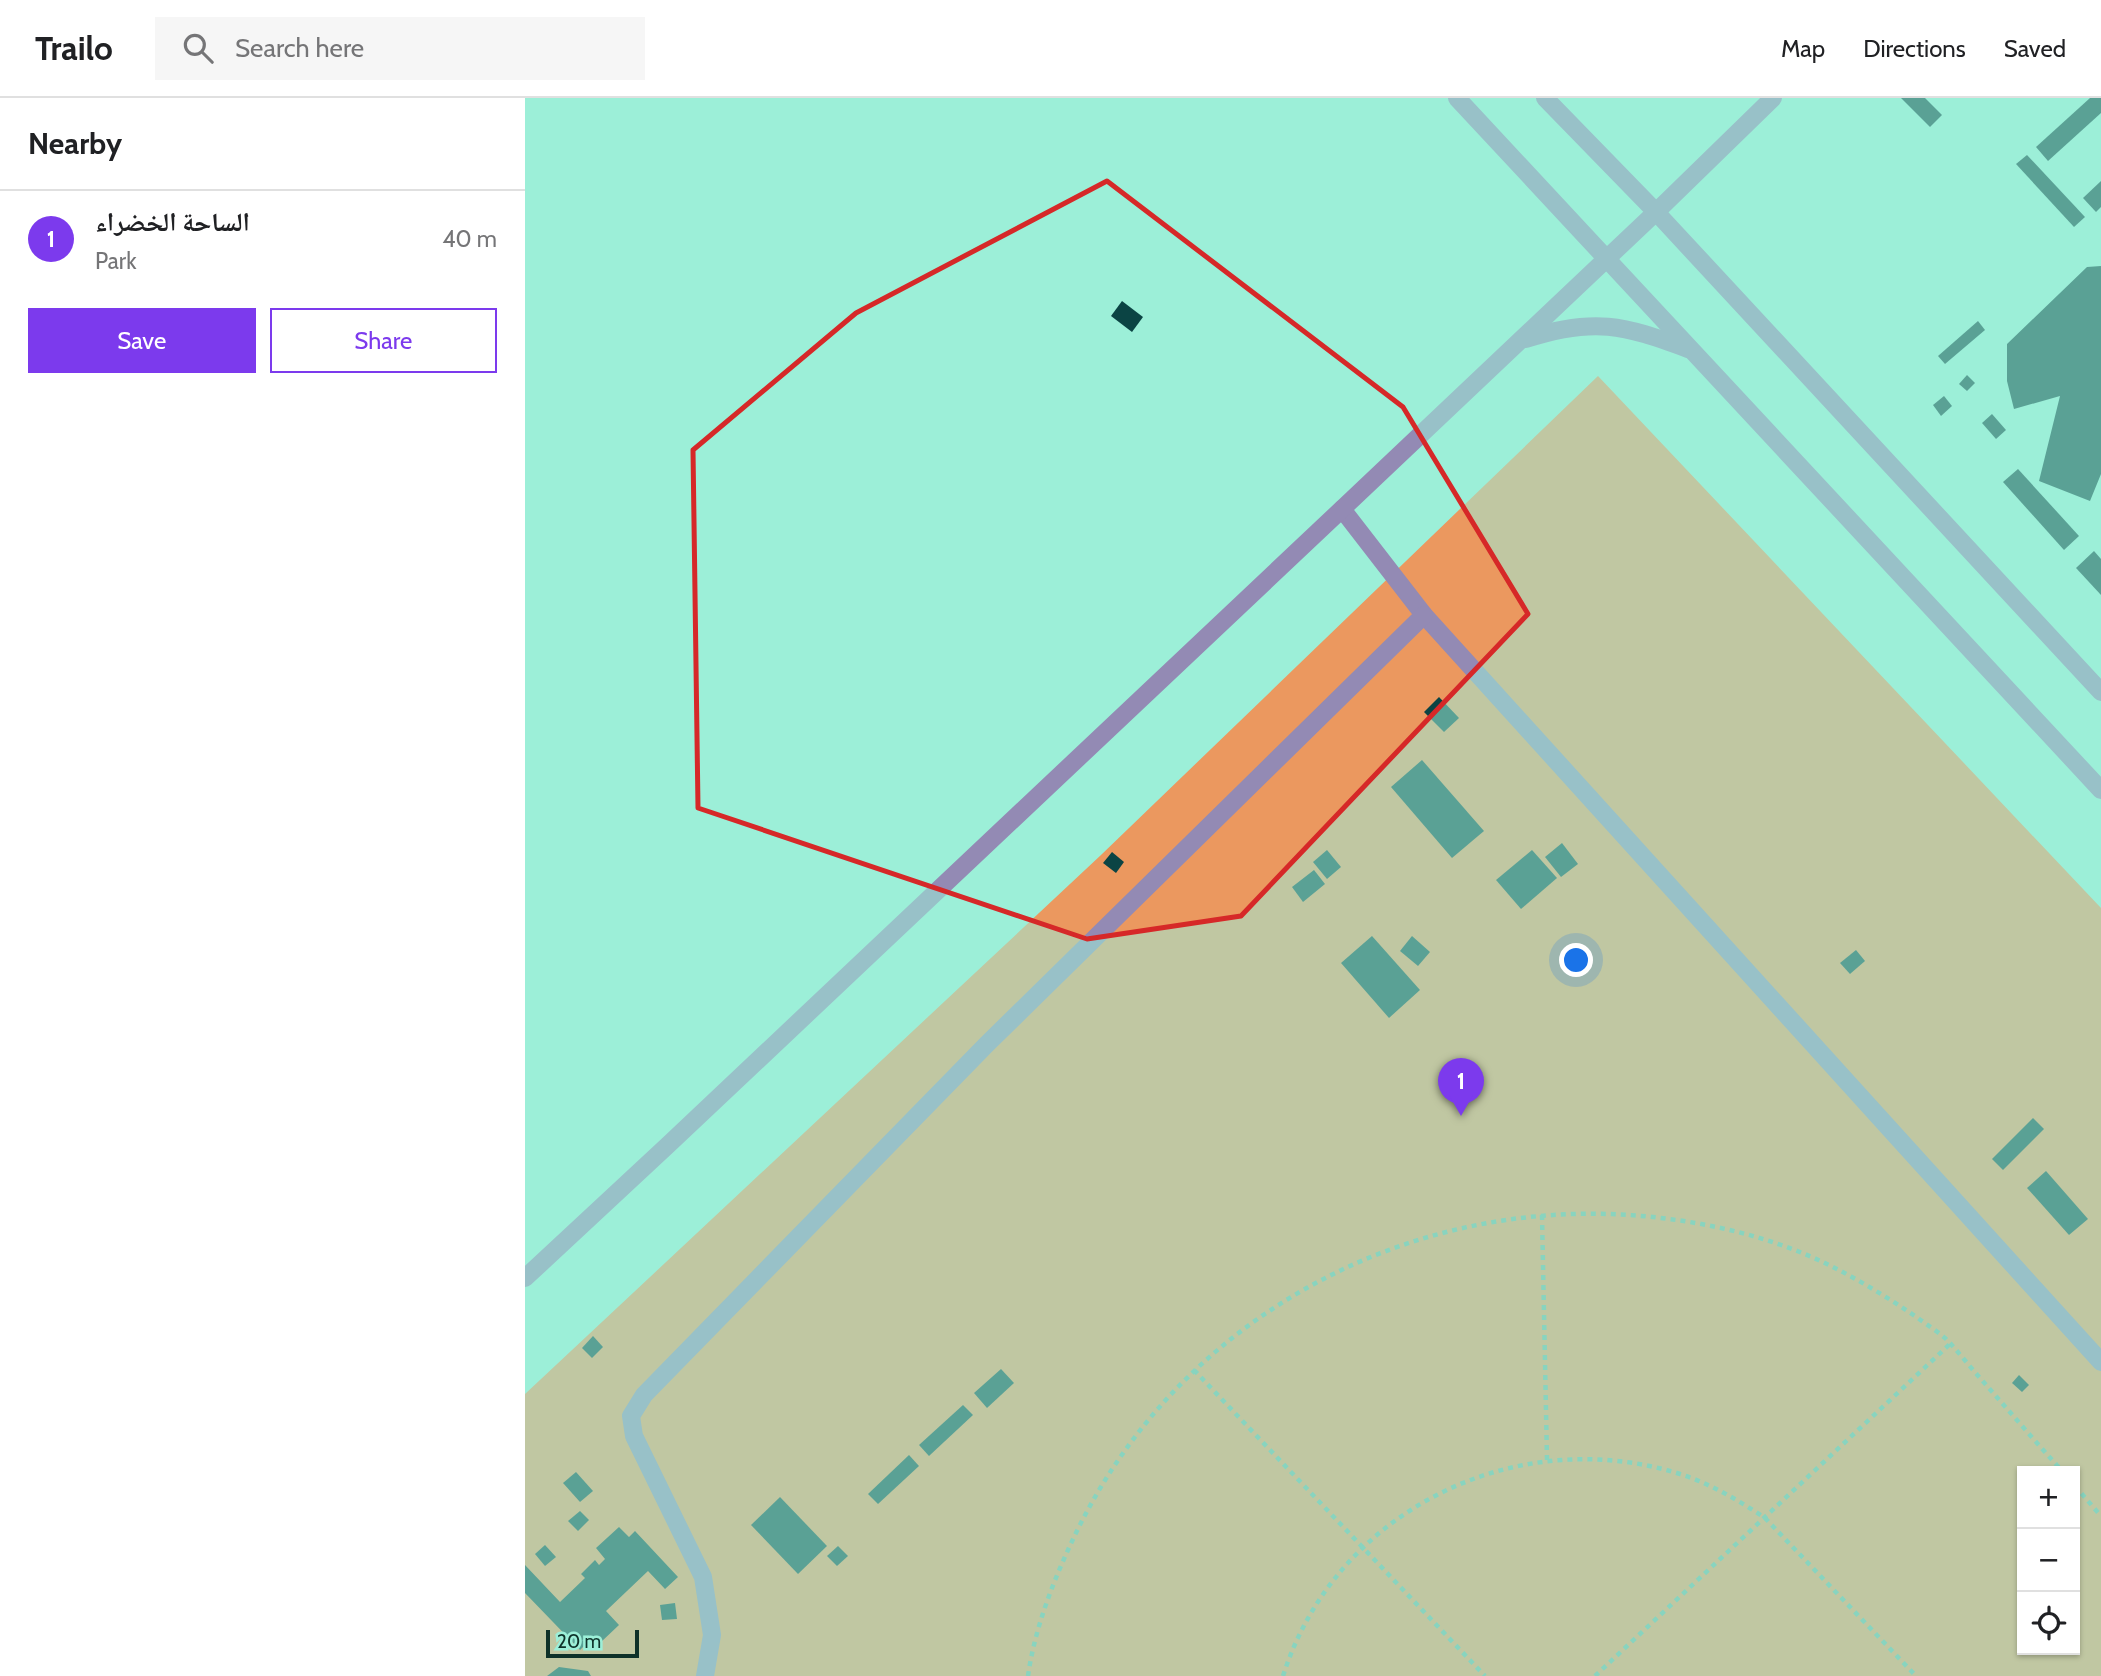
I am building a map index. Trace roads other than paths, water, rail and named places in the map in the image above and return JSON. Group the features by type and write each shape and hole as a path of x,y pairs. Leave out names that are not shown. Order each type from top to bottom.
{"street":[{"path":"1457,98 2101,790"},
{"path":"1545,98 1656,212 2101,692"},
{"path":"526,1278 1656,212 1773,98"},
{"path":"1519,341 1554,330 1589,325 1624,328 1694,352"},
{"path":"1342,509 1424,615 2101,1362"},
{"path":"705,1676 712,1635 703,1577 634,1436 631,1416 644,1395 987,1044 1424,615"}],"place":[{"name":"الساحة الخضراء","path":"1461,1116"}]}
